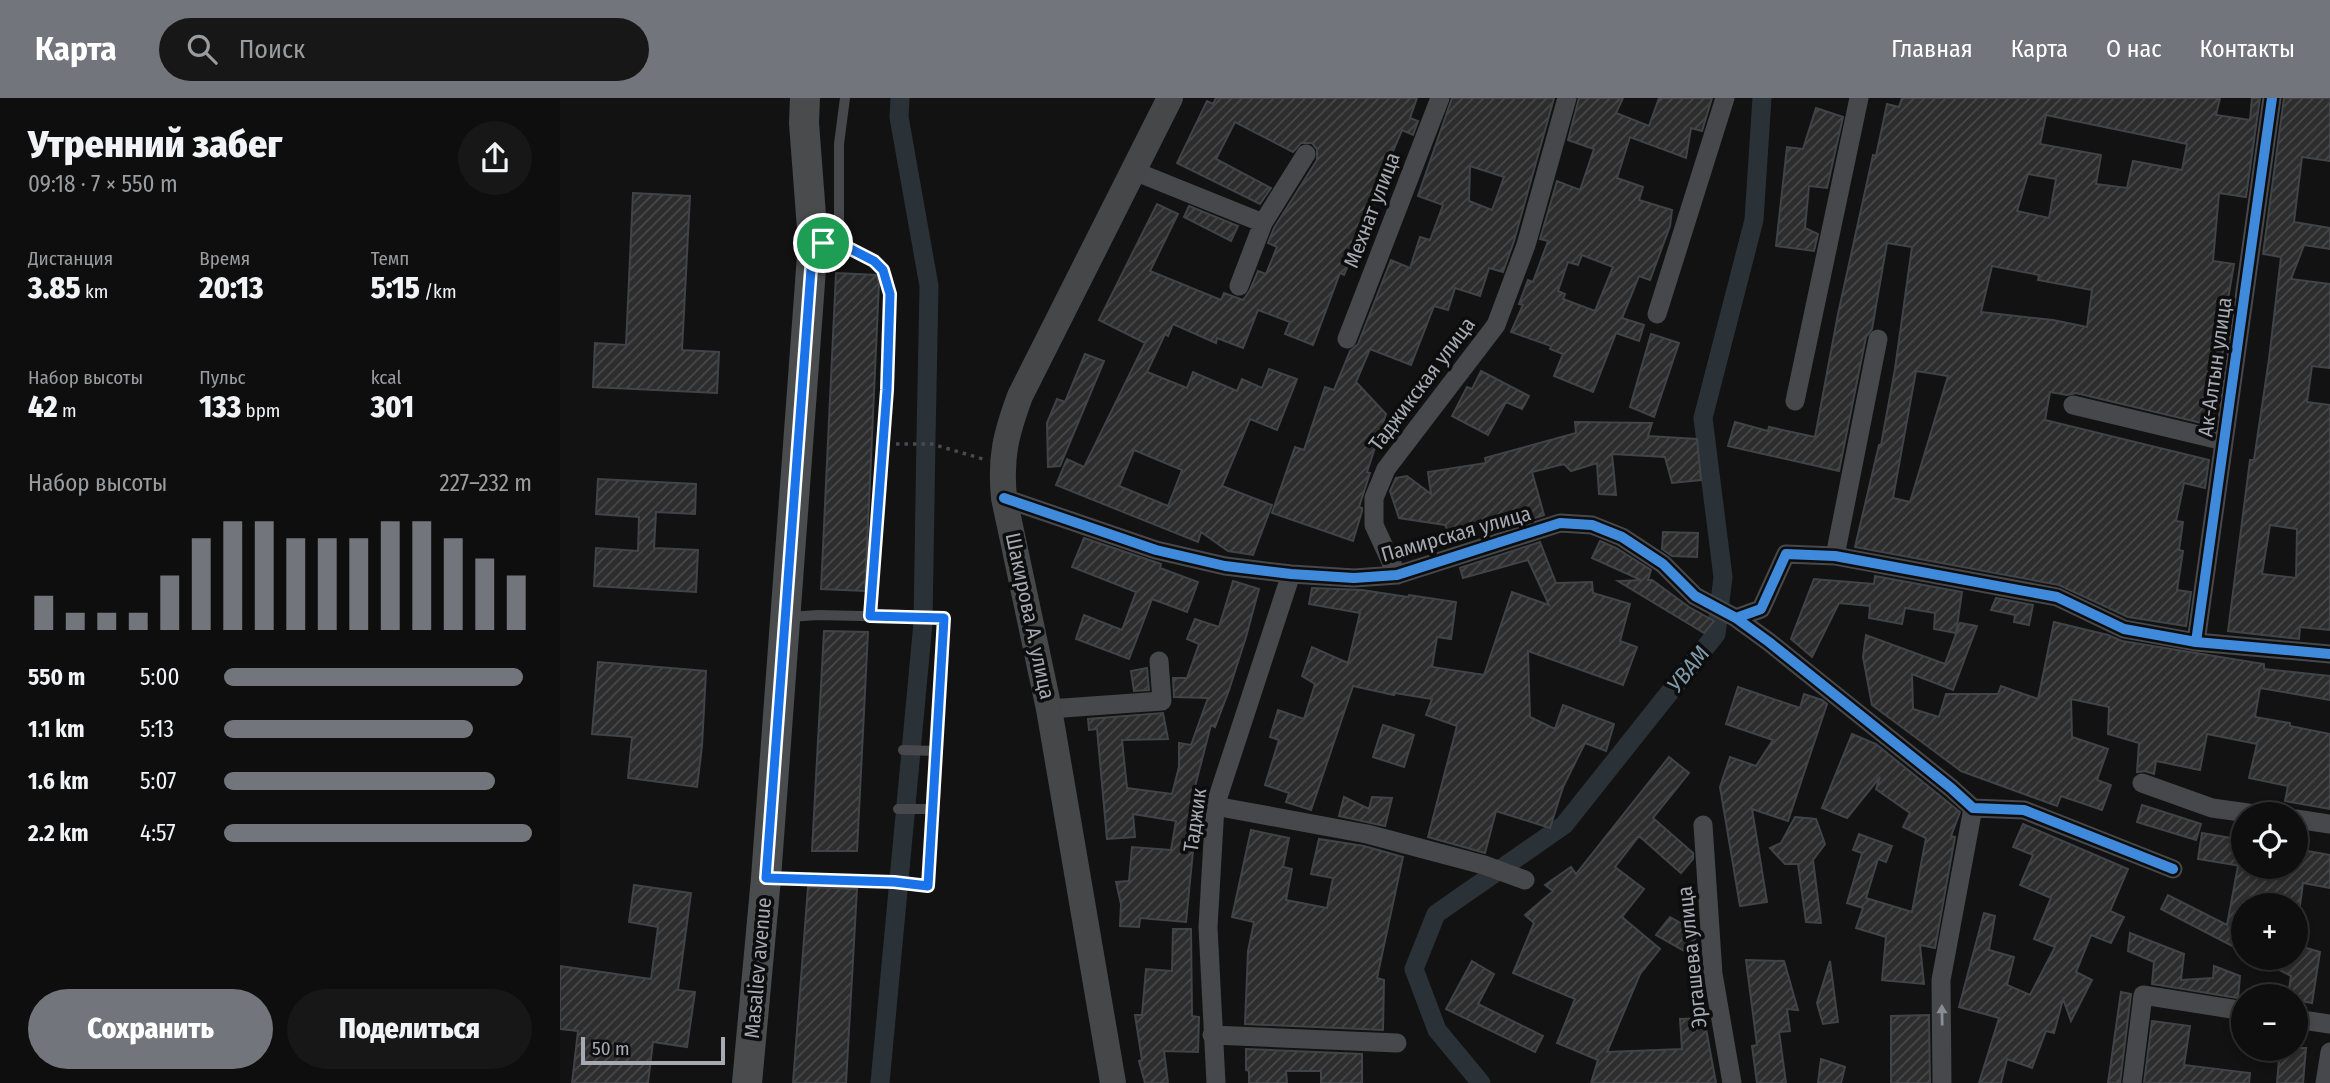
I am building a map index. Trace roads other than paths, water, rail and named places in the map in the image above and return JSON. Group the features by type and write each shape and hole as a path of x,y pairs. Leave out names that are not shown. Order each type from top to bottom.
{"main road":[{"name":"Masaliev avenue","path":"747,1083 786,618 826,243 804,122 805,98"},
{"name":"Шакирова А. улица","path":"1113,1083 1049,709 1004,498 1002,466 1007,430 1020,396 1170,98"}],"street":[{"name":"Мехнат улица","path":"1347,339 1440,98"},
{"name":"Таджикская улица","path":"1397,575 1374,524 1374,498 1386,468 1496,325 1526,245 1567,98"},
{"path":"1657,314 1725,98"},
{"path":"1795,401 1859,98"},
{"name":"Ак-Алтын улица","path":"2196,642 2272,98"},
{"path":"1239,286 1263,223 1306,154"},
{"path":"1134,171 1263,223"},
{"path":"1835,556 1878,339"},
{"path":"2073,405 2224,441"},
{"name":"Памирская улица","path":"1004,498 1156,550 1225,566 1353,578 1397,575 1560,523 1592,524 1622,537 1663,564 1695,596 1736,618"},
{"path":"1736,618 1762,609 1786,554 1835,556 2057,597 2124,629 2196,642 2330,654"},
{"name":"Таджик","path":"1216,1083 1208,927 1215,806 1291,574"},
{"path":"1736,618 1919,762 1973,808 2024,810 2174,869"},
{"path":"1049,709 1162,701 1159,661"},
{"path":"2142,783 2212,808 2231,811"},
{"path":"1215,806 1367,834 1484,865 1516,877"},
{"path":"1942,1083 1941,980 1973,808"},
{"path":"2308,821 2330,824"},
{"name":"Эргашева улица","path":"1703,825 1713,974 1732,1083"},
{"path":"2132,1083 2143,995 2231,1009"},
{"path":"2308,1021 2330,1024"},
{"path":"1212,1035 1397,1043"},
{"path":"2325,1083 2330,1052"}],"lane":[{"path":"845,98 826,243 874,261 883,270 890,294 884,443 870,616"},
{"path":"766,878 894,882 928,886 944,618 818,615 786,618"},
{"path":"903,750 936,751"},
{"path":"898,809 933,809"}],"waterway":[{"path":"880,1083 923,623 929,286 899,117 900,98"},
{"name":"УВАМ","path":"1481,1083 1437,1030 1414,969 1436,914 1564,825 1716,634 1723,577 1703,418 1754,220 1762,98"}]}
